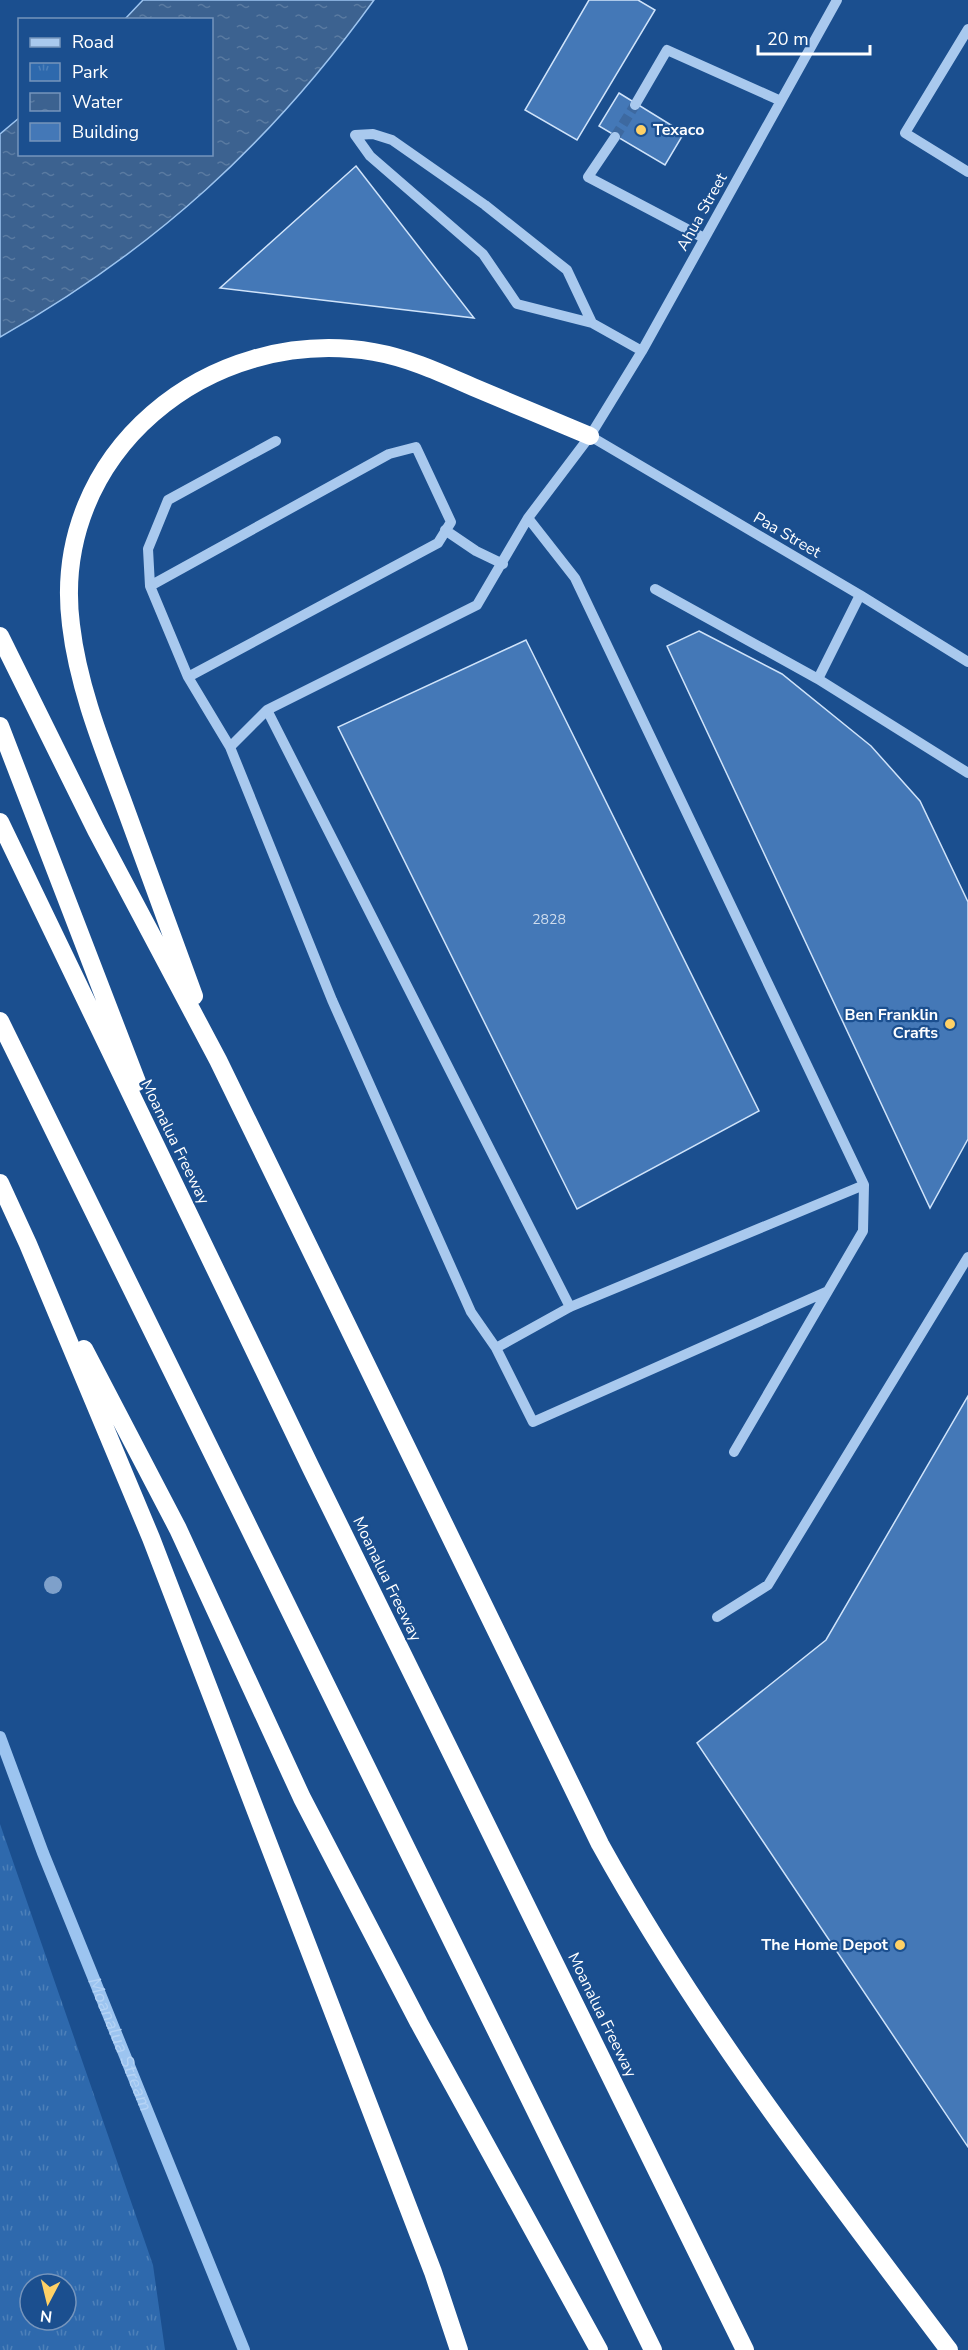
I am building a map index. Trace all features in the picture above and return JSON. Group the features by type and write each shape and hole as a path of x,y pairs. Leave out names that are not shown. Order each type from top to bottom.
{"highway":[{"path":"218,1060 89,705 72,633 70,580 76,538 88,502 106,465 144,422 189,386 224,369 260,356 298,349 346,349 375,352 412,361 590,436"},
{"path":"0,636 96,830 218,1060 505,1654 600,1844 647,1929 754,2089 949,2350"},
{"path":"0,726 184,1204"},
{"name":"Moanalua Freeway","path":"0,822 184,1204 745,2350"},
{"path":"0,1021 653,2350"},
{"path":"0,1183 28,1244 151,1538 433,2272 459,2350"},
{"path":"28,1244 178,1529 302,1798 419,2023 599,2350"}],"street":[{"name":"Ahua Street","path":"230,747 267,710 477,605 528,518 590,436 642,351 837,0"},
{"path":"968,29 905,133 968,172"},
{"path":"635,105 667,50 781,101"},
{"path":"592,323 567,270 485,205 392,140 373,134 355,135 370,156 483,254 517,304 592,323 642,351"},
{"path":"615,137 588,177 704,238"},
{"name":"Paa Street","path":"590,436 860,595 968,662"},
{"path":"276,441 168,500 148,549 150,586 188,677 230,747 332,1000 471,1312 496,1348 532,1422 828,1291"},
{"path":"150,586 389,454 416,447 450,522 438,543 188,677"},
{"path":"528,518 575,578 864,1185 863,1231 734,1452"},
{"path":"445,530 476,551 503,564"},
{"path":"655,590 818,679 968,773"},
{"path":"818,679 860,595"},
{"path":"267,710 570,1307"},
{"path":"496,1348 570,1307 864,1185"},
{"path":"717,1617 768,1585 968,1257"}],"green space":[{"path":"0,1824 153,2265 165,2350 0,2350"}],"water":[{"path":"143,0 374,0 294,101 206,190 109,268 0,337 0,134 18,119 18,156 213,156 213,18 126,18"}],"building":[{"path":"589,0 638,0 655,10 577,140 525,110"},
{"name":"Texaco","path":"619,93 684,133 665,165 599,126"},
{"path":"356,166 474,318 220,288"},
{"path":"699,631 782,674 871,746 920,801 968,902 968,1139 930,1208 667,646"},
{"path":"526,640 759,1111 577,1209 338,727"},
{"name":"The Home Depot","path":"968,1396 968,2147 697,1743 826,1640"}],"waterway":[{"name":"Moanalua Stream","path":"0,1737 43,1853 244,2350"}],"tunnel":[{"path":"615,137 635,105"}],"place":[{"name":"Texaco","path":"641,130"},
{"name":"Ben Franklin Crafts","path":"950,1024"},
{"name":"The Home Depot","path":"900,1945"}]}
